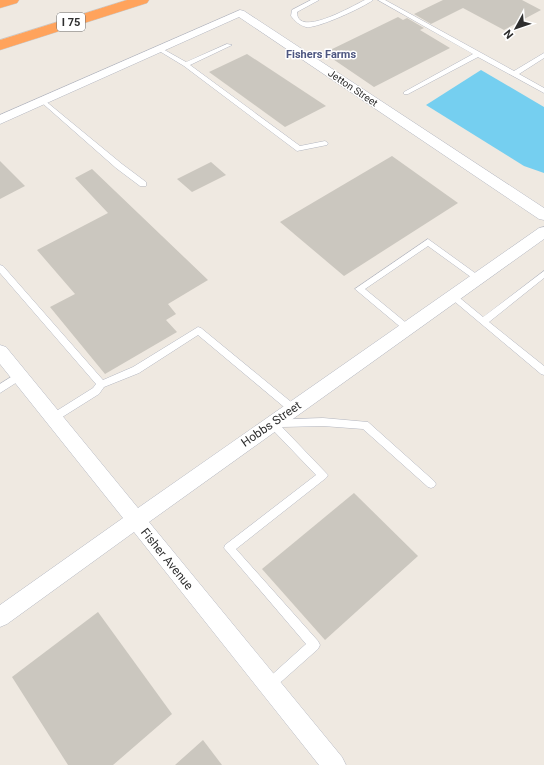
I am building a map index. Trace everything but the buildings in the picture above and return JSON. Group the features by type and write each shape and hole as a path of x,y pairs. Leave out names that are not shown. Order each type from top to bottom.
{"highway":[{"path":"0,4 12,0"},
{"name":"I 75","path":"0,45 142,0"}],"street":[{"name":"Jetton Street","path":"0,120 240,13 544,215"},
{"name":"Hobbs Street","path":"0,617 272,423 544,232"},
{"name":"Fisher Avenue","path":"0,352 334,765"}],"lane":[{"path":"316,0 294,11 294,16 298,21 307,25 318,24 370,0"},
{"path":"382,0 544,91"},
{"path":"186,65 229,45"},
{"path":"159,49 186,65 299,149 325,143"},
{"path":"406,93 478,54"},
{"path":"514,74 544,55"},
{"path":"42,101 119,166 143,184"},
{"path":"407,328 359,289 428,242 478,278"},
{"path":"0,268 101,384"},
{"path":"484,321 544,274"},
{"path":"452,296 544,371"},
{"path":"53,418 96,391 101,384 136,370 198,330 292,409"},
{"path":"0,389 19,376"},
{"path":"272,423 323,422 365,425 431,484"},
{"path":"269,685 314,645 229,548 323,475 272,423"}],"water":[{"path":"481,70 544,107 544,173 524,166 426,105"}],"district":[{"name":"Fishers Farms","path":"321,54"}]}
